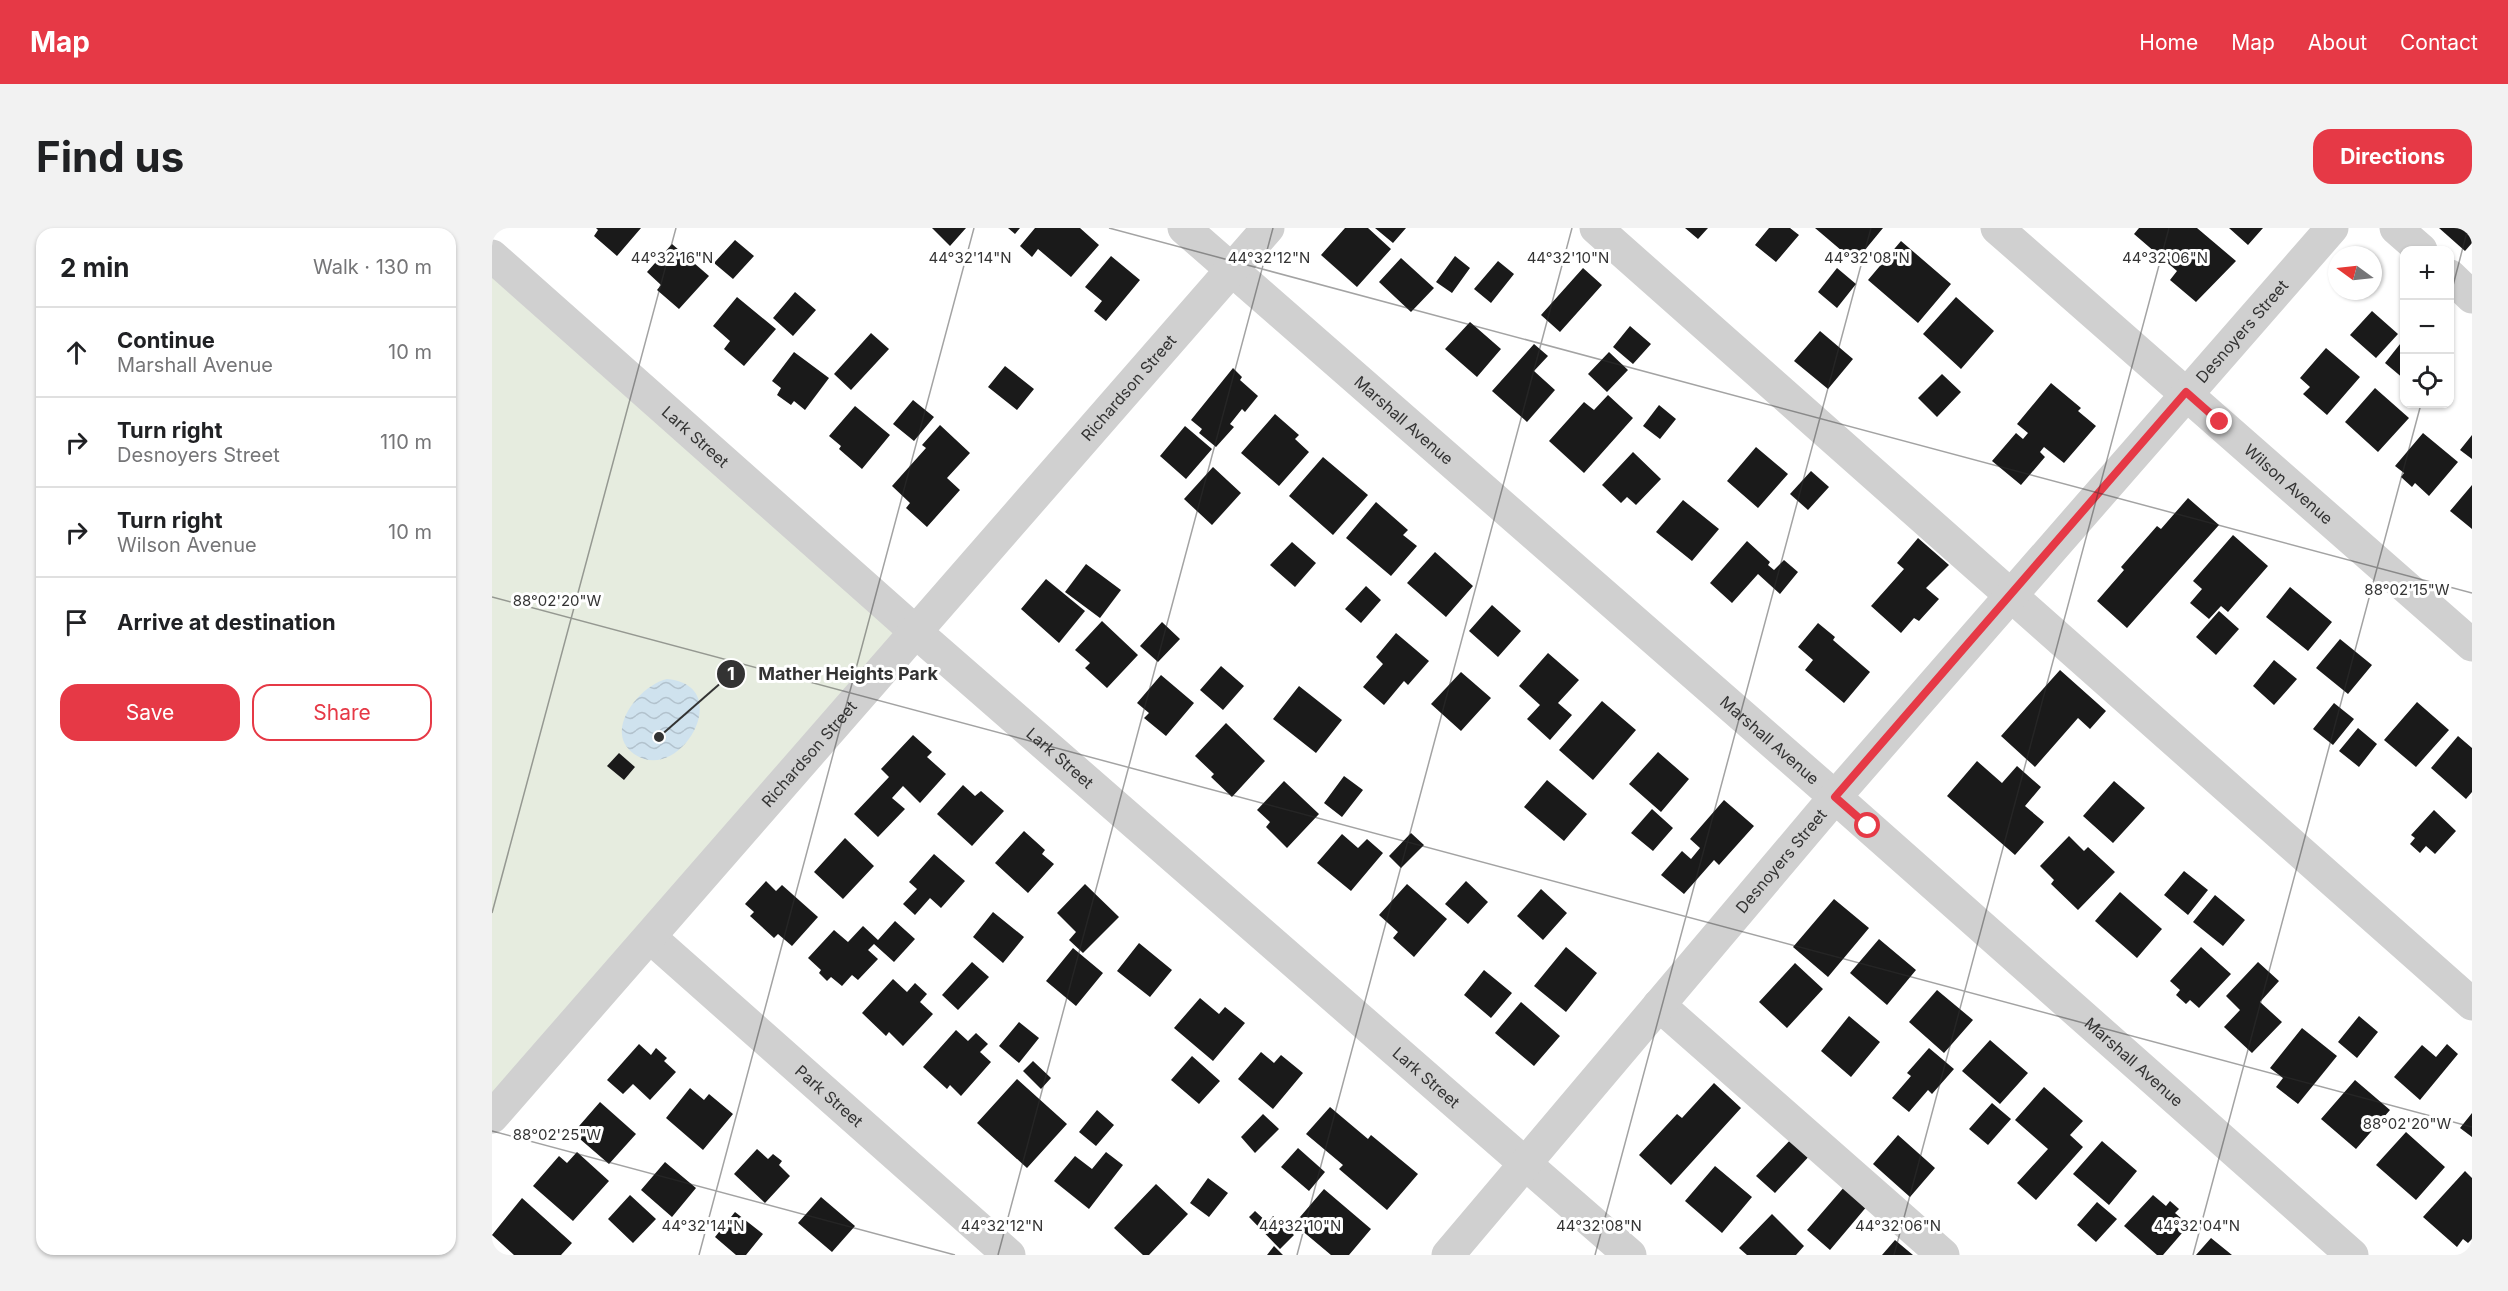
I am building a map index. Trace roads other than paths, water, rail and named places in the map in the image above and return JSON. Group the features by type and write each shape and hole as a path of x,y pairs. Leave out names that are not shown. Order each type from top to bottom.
{"street":[{"name":"Marshall Avenue","path":"1184,228 1835,797 2352,1255"},
{"name":"Richardson Street","path":"492,1117 651,938 1268,228"},
{"path":"1596,228 2472,1004"},
{"name":"Wilson Avenue","path":"1998,228 2472,645"},
{"name":"Desnoyers Street","path":"1448,1255 1835,797 2186,392 2332,228"},
{"path":"2396,228 2416,246"},
{"name":"Lark Street","path":"492,256 917,633 1630,1255"},
{"path":"2454,280 2472,297"},
{"name":"Park Street","path":"651,938 1009,1255"},
{"path":"1659,1005 1943,1255"}],"water":[{"path":"667,679 688,685 698,698 699,714 694,731 683,746 668,757 651,760 634,754 625,744 622,733 623,722 636,699 646,690"}],"place":[{"name":"Mather Heights Park","path":"659,737"}]}
